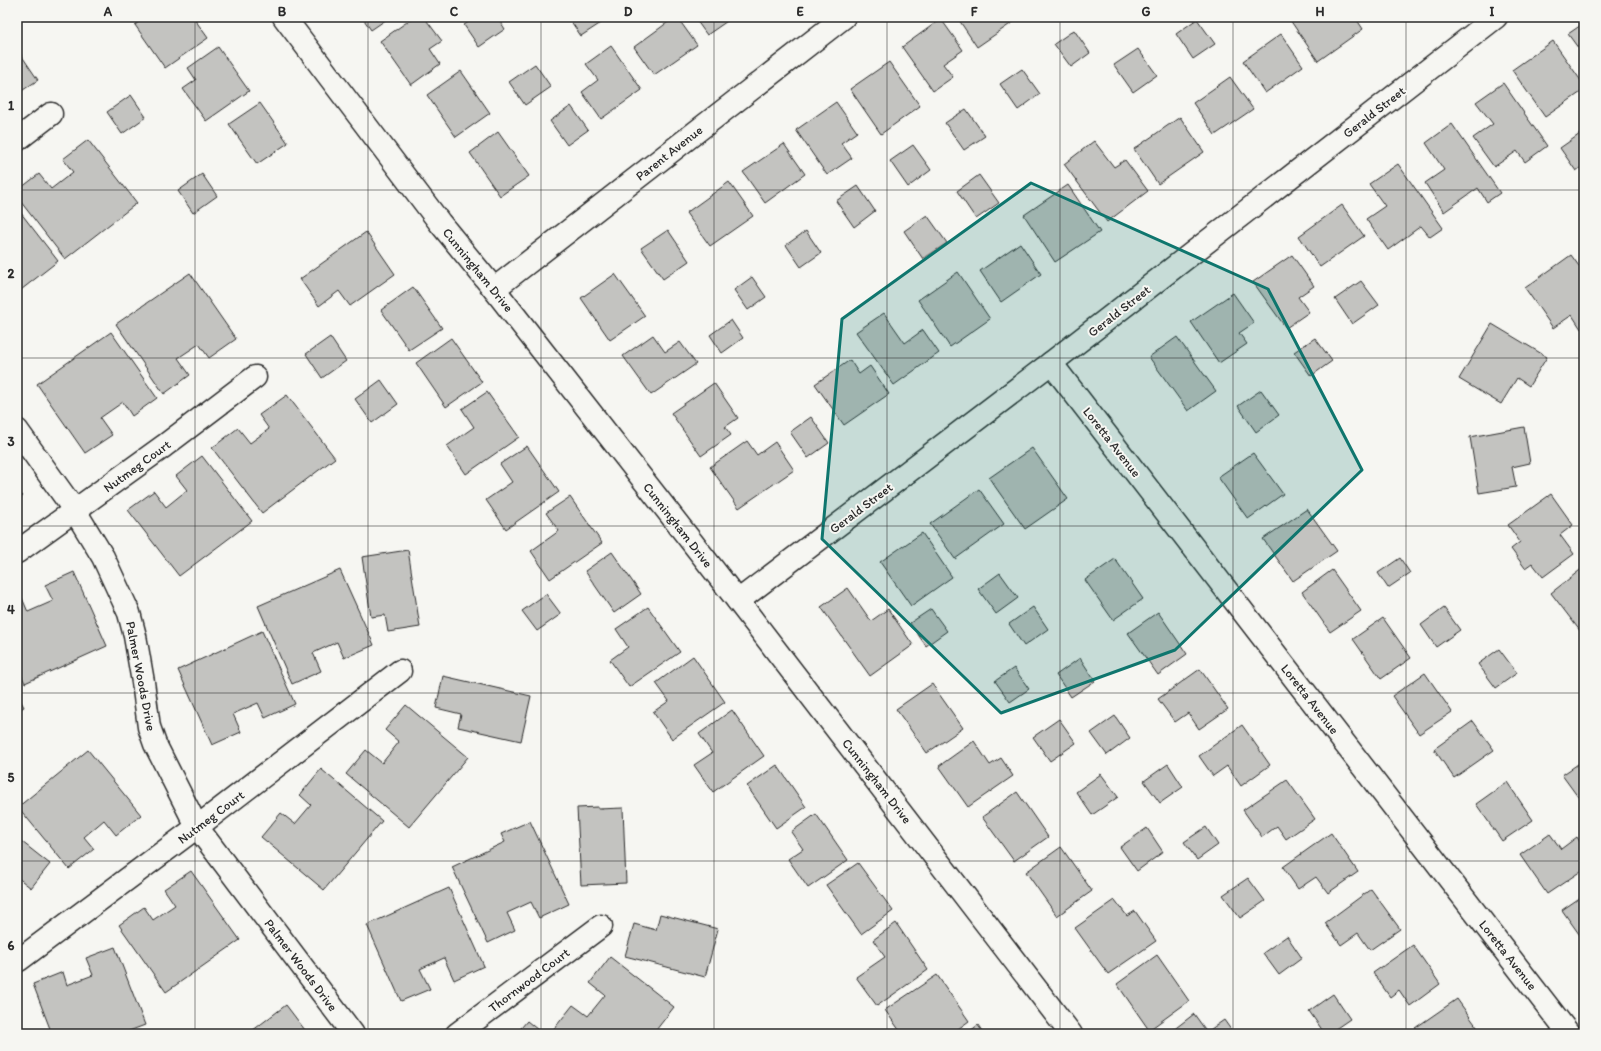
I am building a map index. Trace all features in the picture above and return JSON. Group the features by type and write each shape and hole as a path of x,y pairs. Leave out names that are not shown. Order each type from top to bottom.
{"street":[{"name":"Cunningham Drive","path":"284,17 440,223 494,289 738,601 1072,1034"},
{"name":"Parent Avenue","path":"494,289 844,17"},
{"name":"Gerald Street","path":"738,601 1051,363 1496,17"},
{"path":"17,140 51,114"},
{"name":"Loretta Avenue","path":"1051,363 1569,1034"},
{"name":"Nutmeg Court","path":"17,552 75,511 255,377"},
{"name":"Palmer Woods Drive","path":"17,430 75,511 103,557 129,613 135,636 149,727 155,744 197,828 353,1034"},
{"name":"Nutmeg Court","path":"19,960 197,828 400,671"},
{"name":"Thornwood Court","path":"457,1034 601,926"}],"highlighted area":[{"path":"1031,183 1268,289 1362,470 1175,650 1001,713 822,539 842,319"}],"building":[{"path":"145,17 193,17 208,38 165,68 135,25"},
{"path":"362,17 390,17 371,30"},
{"path":"414,17 424,17 442,41 430,49 440,64 411,85 380,41"},
{"path":"476,17 497,17 505,29 479,47 464,25"},
{"path":"568,17 601,17 604,21 581,36"},
{"path":"677,17 697,45 654,75 634,47"},
{"path":"694,17 733,17 707,35"},
{"path":"957,17 1018,17 1019,18 977,47"},
{"path":"1288,17 1355,17 1363,29 1318,61"},
{"path":"941,19 963,50 943,64 953,77 933,91 902,47"},
{"path":"1197,19 1215,44 1193,59 1176,34"},
{"path":"1584,23 1584,56 1568,34"},
{"path":"1074,30 1090,53 1071,67 1054,44"},
{"path":"1281,34 1303,66 1265,93 1243,61"},
{"path":"1553,41 1584,85 1584,90 1545,117 1512,70"},
{"path":"611,46 642,90 601,119 582,92 598,80 586,64"},
{"path":"218,47 249,91 206,121 183,89 196,80 188,68"},
{"path":"17,49 38,80 17,94"},
{"path":"1138,49 1157,75 1133,92 1114,65"},
{"path":"889,62 920,106 881,134 850,89"},
{"path":"535,64 551,87 525,105 509,82"},
{"path":"1022,69 1040,94 1018,110 1000,84"},
{"path":"461,71 490,113 456,137 427,95"},
{"path":"1230,77 1253,109 1215,135 1193,103"},
{"path":"1503,83 1547,146 1525,162 1517,151 1494,167 1473,138 1493,124 1476,102"},
{"path":"131,95 146,117 122,134 107,112"},
{"path":"836,102 857,132 841,143 852,158 827,175 796,130"},
{"path":"260,103 288,143 257,164 229,124"},
{"path":"571,106 588,130 567,145 550,121"},
{"path":"966,109 985,136 964,150 945,123"},
{"path":"1180,117 1204,152 1158,184 1134,149"},
{"path":"1452,124 1500,193 1487,202 1478,188 1444,212 1425,183 1444,170 1426,143"},
{"path":"498,132 529,176 500,196 470,153"},
{"path":"1580,134 1584,140 1584,165 1576,171 1560,148"},
{"path":"88,140 137,203 65,259 17,197 17,191 39,174 51,189 73,172 63,159"},
{"path":"1094,141 1114,167 1125,160 1148,191 1107,222 1064,164"},
{"path":"784,144 805,174 765,203 743,172"},
{"path":"913,145 931,170 908,187 890,161"},
{"path":"1398,164 1443,228 1430,237 1421,226 1388,250 1366,219 1385,206 1369,184"},
{"path":"202,174 217,196 193,213 178,191"},
{"path":"979,175 999,203 976,219 957,191"},
{"path":"729,182 753,216 710,246 686,213"},
{"path":"1068,185 1100,232 1055,262 1024,215"},
{"path":"858,186 875,211 854,227 836,201"},
{"path":"1342,205 1364,236 1320,267 1299,236"},
{"path":"17,208 58,261 17,293"},
{"path":"927,215 947,243 923,259 904,231"},
{"path":"668,230 689,261 663,279 641,248"},
{"path":"806,231 821,253 801,267 786,245"},
{"path":"366,232 395,274 350,306 339,291 319,306 300,279"},
{"path":"1020,243 1041,274 1001,302 980,271"},
{"path":"1292,255 1314,286 1298,297 1309,312 1286,328 1253,282"},
{"path":"1571,255 1584,273 1584,327 1581,329 1572,315 1553,328 1525,288"},
{"path":"958,272 990,319 950,347 918,300"},
{"path":"190,273 236,339 209,358 199,344 178,358 190,375 164,394 116,324"},
{"path":"615,274 645,316 610,340 581,298"},
{"path":"752,277 766,297 748,310 734,290"},
{"path":"1361,281 1379,305 1352,324 1335,299"},
{"path":"413,287 442,328 409,350 381,310"},
{"path":"1233,293 1254,323 1239,333 1247,344 1219,363 1191,322"},
{"path":"884,313 905,343 923,330 939,353 894,385 856,332"},
{"path":"731,320 743,338 722,353 710,335"},
{"path":"1492,324 1547,357 1529,386 1517,378 1501,404 1459,379"},
{"path":"111,332 157,398 132,416 123,402 100,418 112,435 85,453 37,384"},
{"path":"653,335 665,352 680,342 696,364 651,395 623,356"},
{"path":"330,337 346,361 322,378 306,354"},
{"path":"1177,337 1216,391 1188,411 1149,357"},
{"path":"451,338 482,382 446,407 416,363"},
{"path":"1315,338 1332,361 1311,376 1294,352"},
{"path":"850,360 859,374 870,366 889,394 844,425 815,384"},
{"path":"381,380 398,404 372,423 355,399"},
{"path":"714,383 738,418 725,427 731,435 701,456 671,413"},
{"path":"1261,390 1279,415 1256,432 1238,406"},
{"path":"487,392 519,437 466,474 447,446 474,427 462,409"},
{"path":"287,395 335,458 262,513 212,448 238,428 250,443 269,429 259,415"},
{"path":"811,417 829,443 808,458 790,432"},
{"path":"1524,427 1530,463 1512,467 1516,487 1479,493 1470,437"},
{"path":"747,441 757,455 775,442 794,470 739,508 710,467"},
{"path":"527,446 559,492 506,529 486,500 512,482 500,464"},
{"path":"1032,448 1068,499 1025,529 989,478"},
{"path":"1253,453 1283,494 1248,519 1218,477"},
{"path":"202,456 252,521 179,576 128,510 154,491 166,507 187,490 176,476"},
{"path":"979,489 1004,524 955,559 930,524"},
{"path":"17,490 23,496 17,501"},
{"path":"1551,494 1573,525 1560,535 1574,554 1543,577 1532,563 1525,568 1511,549 1520,542 1508,525"},
{"path":"570,497 602,543 550,579 531,551 559,531 546,513"},
{"path":"1307,509 1337,551 1293,581 1263,539"},
{"path":"922,533 952,577 911,606 880,562"},
{"path":"408,550 420,627 388,632 385,615 371,617 362,557"},
{"path":"612,552 641,594 614,613 585,571"},
{"path":"1400,558 1410,573 1388,588 1378,573"},
{"path":"1115,559 1143,599 1113,620 1085,580"},
{"path":"1584,567 1584,636 1551,593"},
{"path":"340,570 374,645 344,658 337,642 313,653 321,671 292,684 258,606"},
{"path":"1332,570 1361,611 1330,632 1302,592"},
{"path":"74,572 107,646 25,683 17,666 17,601 22,598 28,612 53,601 45,585"},
{"path":"1000,573 1018,598 996,614 978,589"},
{"path":"848,588 871,621 888,609 913,645 870,676 821,607"},
{"path":"546,594 561,614 537,631 522,611"},
{"path":"648,607 680,652 629,687 610,660 628,647 616,629"},
{"path":"1033,607 1048,629 1024,646 1009,624"},
{"path":"1444,608 1460,630 1436,647 1421,625"},
{"path":"931,609 947,631 926,646 910,623"},
{"path":"1158,612 1187,654 1158,675 1128,633"},
{"path":"1383,618 1411,658 1381,679 1353,639"},
{"path":"262,631 295,704 265,718 258,703 233,714 241,732 212,745 178,670"},
{"path":"1499,649 1517,673 1496,688 1478,664"},
{"path":"693,656 725,702 672,739 653,712 669,701 656,683"},
{"path":"1080,658 1095,681 1071,697 1056,675"},
{"path":"1014,668 1029,689 1010,702 995,681"},
{"path":"1200,669 1228,709 1199,729 1188,713 1175,722 1158,699"},
{"path":"1425,673 1452,712 1419,734 1392,696"},
{"path":"443,676 531,696 521,741 458,727 461,714 436,708"},
{"path":"932,684 963,728 927,753 896,709"},
{"path":"17,694 24,707 17,711"},
{"path":"406,705 468,757 409,827 346,774 366,750 382,763 399,742 385,730"},
{"path":"732,710 764,756 713,792 694,765 712,753 699,734"},
{"path":"1115,716 1130,738 1107,755 1091,733"},
{"path":"1059,719 1076,743 1050,761 1033,737"},
{"path":"1473,721 1494,750 1454,778 1434,749"},
{"path":"1242,725 1270,765 1241,786 1227,766 1213,776 1199,756"},
{"path":"974,741 990,765 1001,758 1013,776 968,807 939,766"},
{"path":"88,750 141,815 116,835 104,820 84,837 94,849 69,869 18,807"},
{"path":"1584,760 1584,793 1578,797 1562,775"},
{"path":"1168,764 1183,787 1160,803 1144,781"},
{"path":"777,765 806,807 776,828 747,786"},
{"path":"321,769 382,821 324,890 261,837 281,813 295,824 311,805 300,795"},
{"path":"1101,774 1118,797 1092,815 1076,792"},
{"path":"1287,780 1315,819 1286,839 1277,826 1262,837 1243,810"},
{"path":"1507,782 1533,820 1502,841 1476,804"},
{"path":"1017,792 1048,837 1014,861 982,817"},
{"path":"598,807 598,809 623,808 626,883 581,885 577,808"},
{"path":"816,814 848,860 808,888 788,859 803,849 791,832"},
{"path":"530,821 569,904 539,918 531,902 507,913 515,930 488,943 452,867 505,842 501,834"},
{"path":"1206,827 1218,845 1197,860 1184,842"},
{"path":"1147,828 1163,852 1137,871 1120,847"},
{"path":"1331,833 1358,872 1328,893 1316,877 1298,889 1283,867"},
{"path":"1550,834 1561,849 1577,837 1584,848 1584,869 1547,894 1520,855"},
{"path":"17,838 50,864 31,888 17,877"},
{"path":"1061,847 1092,891 1057,916 1026,872"},
{"path":"858,863 893,911 861,934 826,885"},
{"path":"191,871 240,940 166,992 119,925 144,907 153,920 175,905 164,889"},
{"path":"1248,878 1265,901 1240,918 1223,895"},
{"path":"449,888 484,966 454,980 444,958 420,969 430,989 401,1001 367,925"},
{"path":"1371,889 1400,929 1370,950 1358,933 1341,945 1325,923"},
{"path":"1584,895 1584,941 1562,910"},
{"path":"1115,900 1127,916 1135,911 1156,941 1108,974 1075,928"},
{"path":"660,914 718,929 705,977 625,956 634,924 656,930"},
{"path":"896,923 928,970 877,1006 856,977 885,957 873,940"},
{"path":"1287,936 1302,958 1279,975 1263,953"},
{"path":"1413,945 1440,984 1410,1006 1399,990 1390,997 1373,973"},
{"path":"115,947 145,1025 121,1034 52,1034 33,984 63,972 67,985 93,975 86,958"},
{"path":"1157,955 1189,1001 1149,1030 1117,984"},
{"path":"610,957 674,1007 653,1034 559,1034 553,1030 573,1005 588,1016 605,995 590,983"},
{"path":"937,975 969,1021 951,1034 902,1034 885,1010"},
{"path":"1333,994 1350,1019 1328,1034 1325,1034 1309,1011"},
{"path":"1457,999 1482,1034 1419,1034 1415,1028"},
{"path":"286,1005 308,1034 248,1034"},
{"path":"1194,1014 1207,1032 1224,1020 1234,1034 1168,1034"},
{"path":"527,1021 543,1034 516,1034"},
{"path":"978,1025 984,1034 966,1034"}]}
